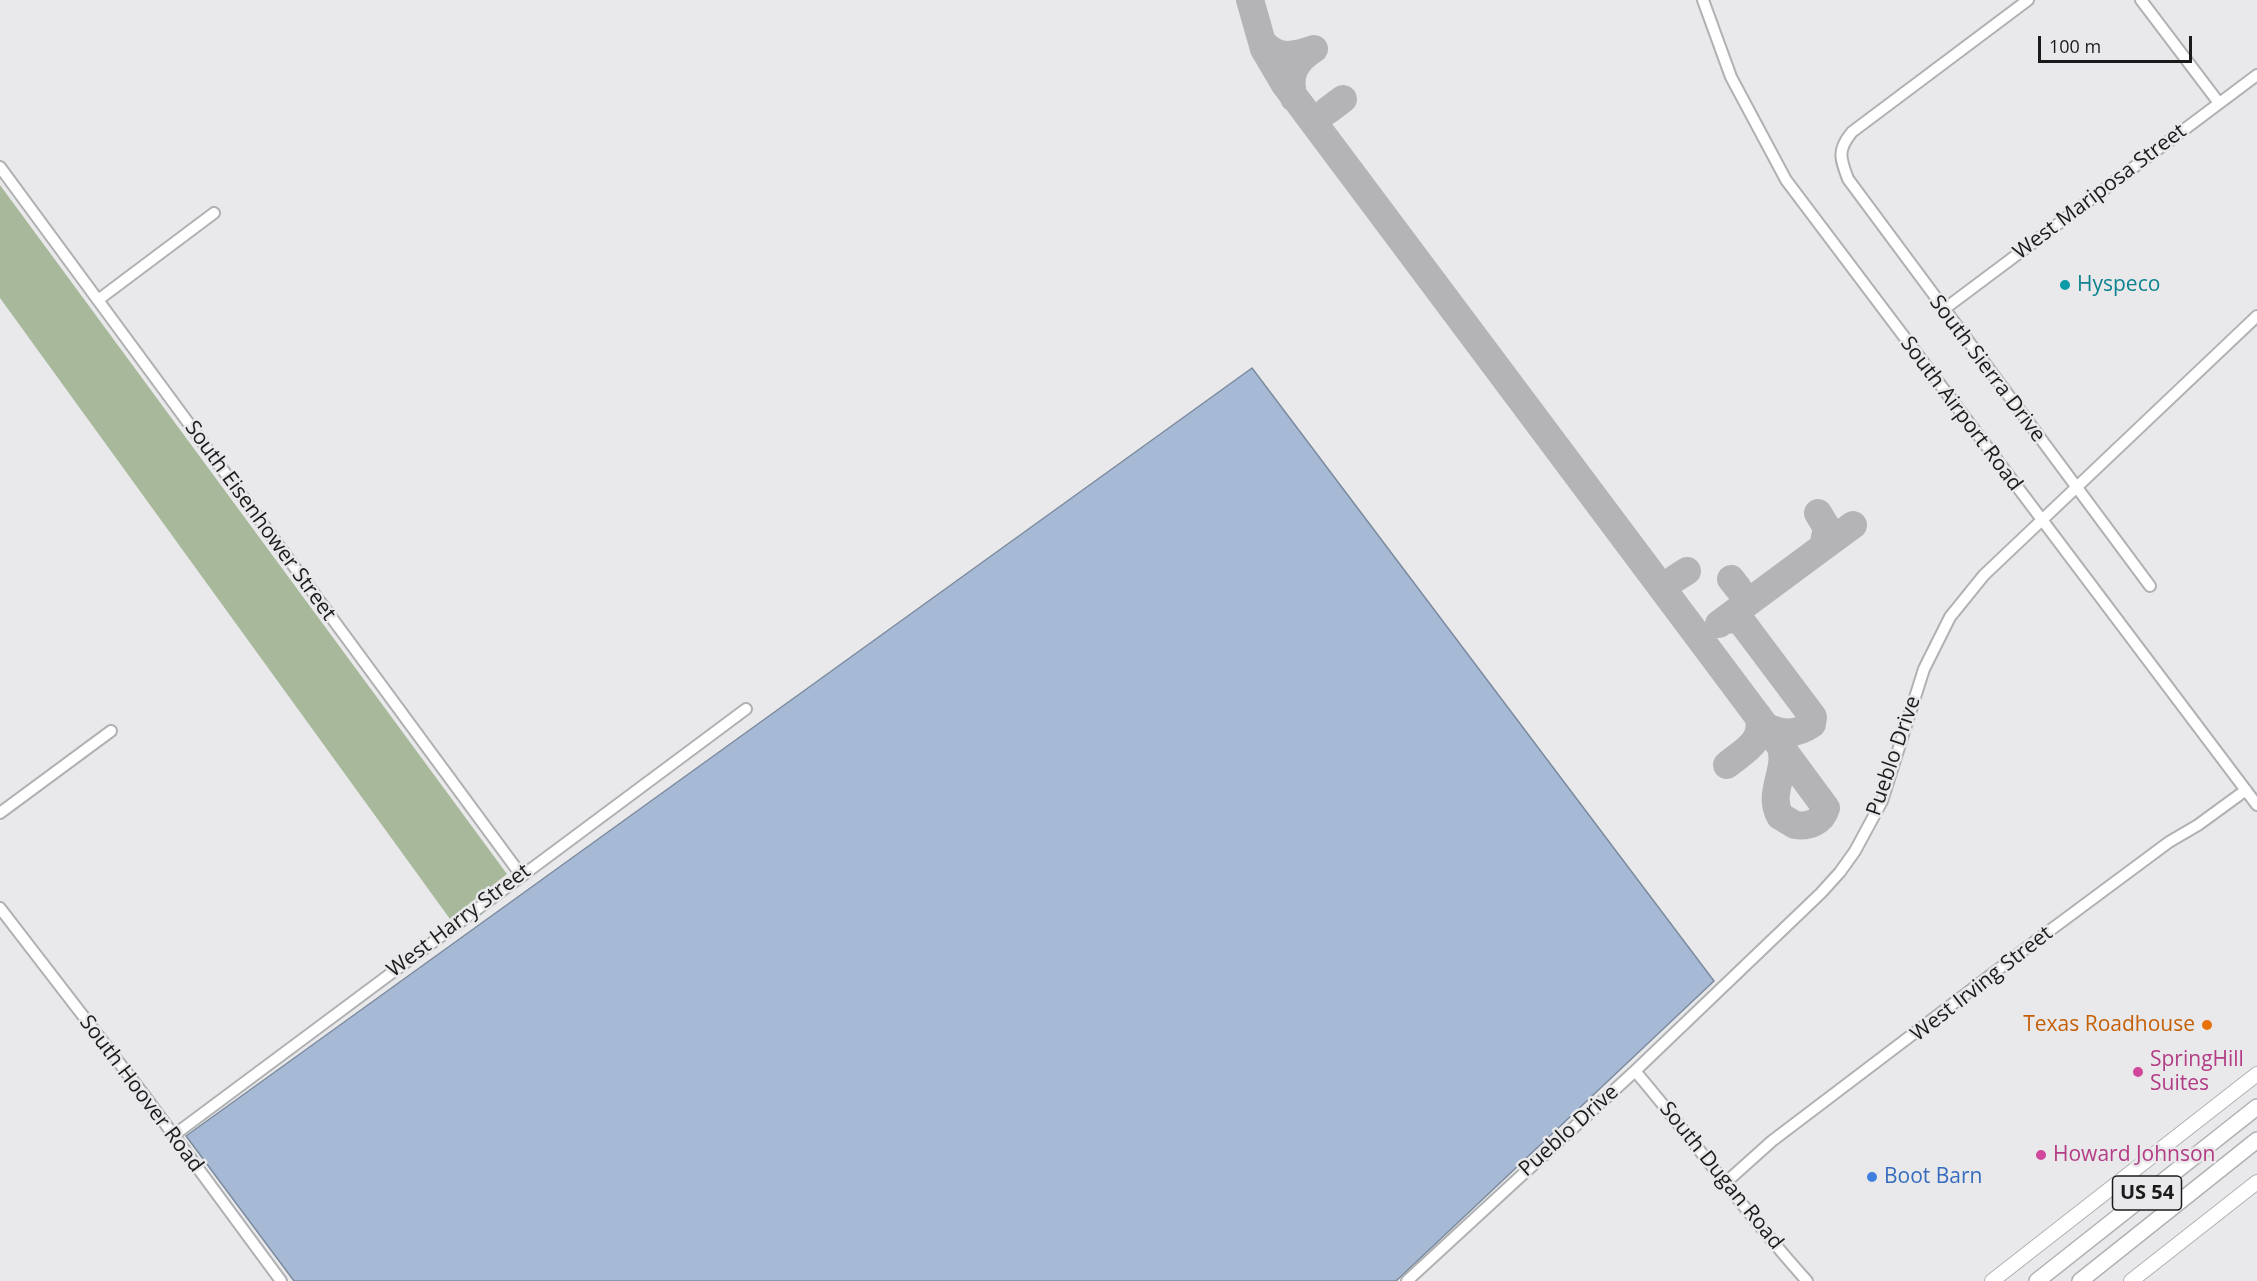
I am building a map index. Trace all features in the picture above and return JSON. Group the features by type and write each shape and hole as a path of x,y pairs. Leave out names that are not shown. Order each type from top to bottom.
{"highway":[{"name":"US 54","path":"2037,1281 2257,1107"},
{"name":"US 54","path":"2080,1281 2257,1140"}],"main road":[{"path":"1992,1281 2257,1074"},
{"path":"2131,1281 2257,1182"}],"street":[{"name":"South Airport Road","path":"1703,0 1731,77 1786,180 2257,805"},
{"name":"South Sierra Drive","path":"2028,0 1866,122 1842,144 1841,162 1848,179 1943,310 2150,586"},
{"path":"2141,0 2219,103"},
{"name":"West Mariposa Street","path":"1943,310 2257,75"},
{"name":"South Eisenhower Street","path":"0,167 521,875"},
{"path":"98,300 214,213"},
{"name":"Pueblo Drive","path":"1407,1281 1635,1071 1679,1026 1821,893 1855,851 1882,801 1924,669 1950,617 1984,575 2257,316"},
{"name":"West Harry Street","path":"174,1135 746,709"},
{"path":"0,813 111,731"},
{"name":"West Irving Street","path":"1724,1184 1772,1142 2033,943 2169,842 2198,825 2246,790"},
{"name":"South Hoover Road","path":"0,908 174,1135 281,1281"},
{"name":"South Dugan Road","path":"1635,1071 1677,1119 1724,1184 1807,1281"}],"green space":[{"path":"0,185 507,874 450,919 0,298"}],"water":[{"path":"1252,368 1714,981 1396,1281 294,1281 186,1136"}],"taxiway":[{"path":"1250,0 1264,49 1284,83 1781,747 1782,765 1776,790 1780,816 1795,825 1814,822 1821,817 1826,808 1781,747"},
{"path":"1262,42 1274,52 1286,55 1314,49 1302,58 1294,69 1292,76 1294,98"},
{"path":"1327,111 1343,99"},
{"path":"1818,513 1827,528 1823,547 1853,525"},
{"path":"1719,624 1823,547"},
{"path":"1676,578 1687,571"},
{"path":"1731,579 1738,588"},
{"path":"1726,620 1741,621 1813,717 1812,724 1795,732 1778,731 1765,726"},
{"path":"1727,765 1756,739 1760,725 1758,716"}],"place":[{"name":"Hyspeco","path":"2065,285"},
{"name":"Texas Roadhouse","path":"2207,1025"},
{"name":"SpringHill Suites","path":"2138,1072"},
{"name":"Howard Johnson","path":"2041,1155"},
{"name":"Boot Barn","path":"1872,1177"}]}
